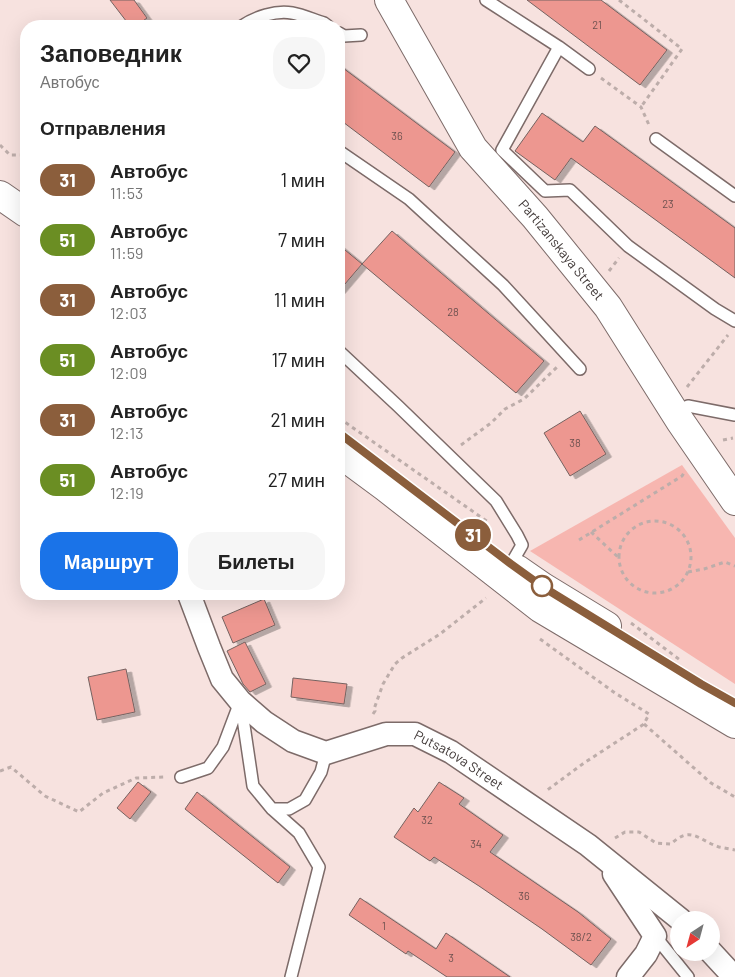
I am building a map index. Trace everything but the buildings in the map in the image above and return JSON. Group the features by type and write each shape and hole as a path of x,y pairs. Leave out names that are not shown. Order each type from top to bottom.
{"main road":[{"name":"Partizanskaya Street","path":"389,0 473,148 536,217 608,307 675,414 735,501"},
{"path":"0,195 20,210"},
{"path":"0,209 20,224"},
{"path":"345,438 511,564 551,592 735,703"},
{"path":"345,458 540,608 735,724"}],"street":[{"path":"191,600 222,679 240,701 264,722 293,741 326,753"},
{"name":"Putsatova Street","path":"326,753 386,734 415,734 451,752 588,845 670,911"},
{"path":"600,855 651,945 628,977"},
{"path":"719,961 734,977"}],"lane":[{"path":"486,0 559,47 589,69"},
{"path":"251,20 271,14 291,13 314,20"},
{"path":"345,36 361,34"},
{"path":"559,47 502,150 545,191 570,190 628,246 715,309 735,321"},
{"path":"656,139 735,196"},
{"path":"345,155 409,199 503,285 580,369"},
{"path":"345,357 496,501 522,545 511,564"},
{"path":"675,414 688,406 735,415"},
{"path":"181,777 208,768 223,747 240,701"},
{"path":"240,701 253,786 272,809 299,833 319,867 291,977"},
{"path":"272,809 289,809 305,800 321,772 326,753"},
{"path":"651,945 688,977"}],"path":[{"path":"619,0 682,48 641,107"},
{"path":"589,69 641,107 656,139"},
{"path":"0,145 10,155 20,154"},
{"path":"675,414 729,333"},
{"path":"470,438 491,423 504,409 524,399 568,357"},
{"path":"579,540 682,476 687,468"},
{"path":"658,521 669,524 679,530 686,539 690,550 691,562 688,572 681,582 671,589 660,592 648,592 637,588 628,580 622,570 619,558 620,546 626,535 634,527 645,522 658,521"},
{"path":"591,532 619,558"},
{"path":"688,572 725,562 735,566"},
{"path":"375,711 374,709 383,684 395,664 440,634 485,597 493,603"},
{"path":"527,804 584,763 644,724 649,714 615,693 540,639"},
{"path":"644,724 711,783 735,797"},
{"path":"0,771 11,768 45,796 79,812 103,793 136,778 181,777"},
{"path":"624,874 625,860 612,849 615,838 625,832 639,832 656,843 671,844 679,836 692,834 719,847 735,850"}],"shaded area":[{"path":"682,465 735,538 735,684 530,551"}],"bus line":[{"name":"31","path":"345,438 543,587 735,703"}]}
